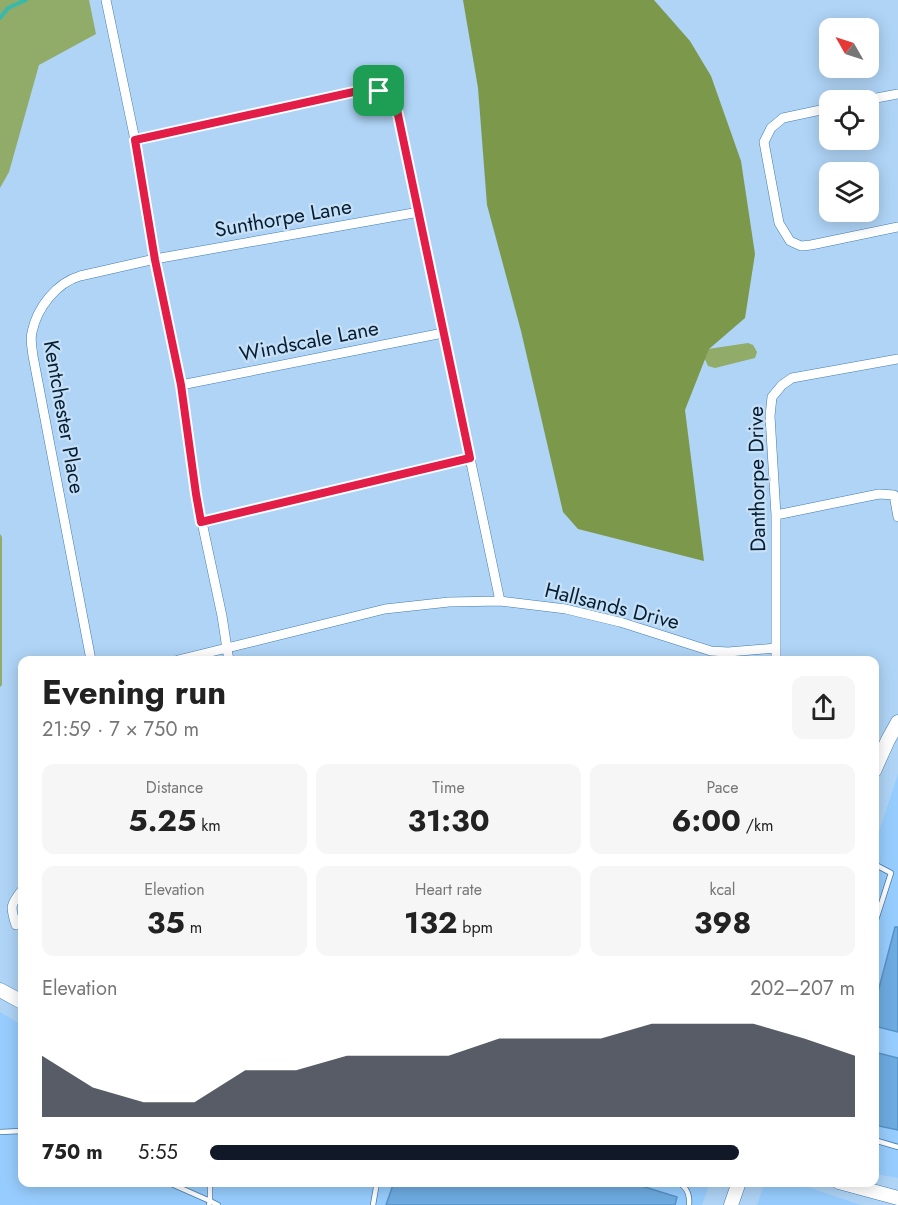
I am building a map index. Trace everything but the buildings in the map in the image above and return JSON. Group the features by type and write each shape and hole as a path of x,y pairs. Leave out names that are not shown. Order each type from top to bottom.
{"street":[{"path":"106,0 181,385 196,494 222,616 228,656"},
{"path":"135,140 367,89 388,95 397,110 500,601"},
{"path":"879,98 898,94"},
{"path":"819,110 783,118 771,128 764,142 780,224 790,241 801,246 811,245 898,227"},
{"name":"Sunthorpe Lane","path":"155,260 418,212"},
{"name":"Kentchester Place","path":"90,656 33,356 32,332 39,313 51,296 71,279 155,260"},
{"name":"Windscale Lane","path":"181,385 443,333"},
{"name":"Danthorpe Drive","path":"776,656 776,515 770,416 772,397 782,385 792,378 898,358"},
{"path":"201,522 470,458"},
{"path":"776,515 879,494 894,495 898,517"},
{"name":"Hallsands Drive","path":"195,656 384,609 449,602 500,601 566,609 632,626 711,651 776,648"},
{"path":"879,760 898,722"},
{"path":"16,925 11,910 18,895"},
{"path":"0,990 18,1000"},
{"path":"731,1205 737,1187"},
{"path":"857,1187 898,1198"}],"lane":[{"path":"879,867 891,873 879,910"},
{"path":"0,1132 18,1131"},
{"path":"879,1141 898,1147"},
{"path":"177,1187 218,1205"},
{"path":"210,1187 210,1203"},
{"path":"373,1205 376,1187"},
{"path":"684,1187 689,1196 689,1205"}],"shaded area":[{"path":"898,774 898,1178 879,1175 879,832"},
{"path":"0,1012 18,1023 18,1187 708,1187 702,1205 0,1205"},
{"path":"763,1187 808,1187 861,1205 757,1205"}],"green space":[{"path":"0,0 89,0 96,34 39,65 9,172 0,188"},
{"path":"463,0 654,0 690,41 711,76 741,161 755,254 745,318 709,349 685,410 704,561 578,529 563,512 521,331 487,205 478,88"},
{"path":"748,343 753,345 757,352 755,358 715,368 708,366 704,357 708,349"},
{"path":"0,534 2,537 2,685 0,687"}],"waterway":[{"path":"0,18 8,8 26,0"}],"route":[{"path":"367,89 379,91 388,95 397,110 470,458 201,522 181,385 155,260 135,140 367,89"}]}
